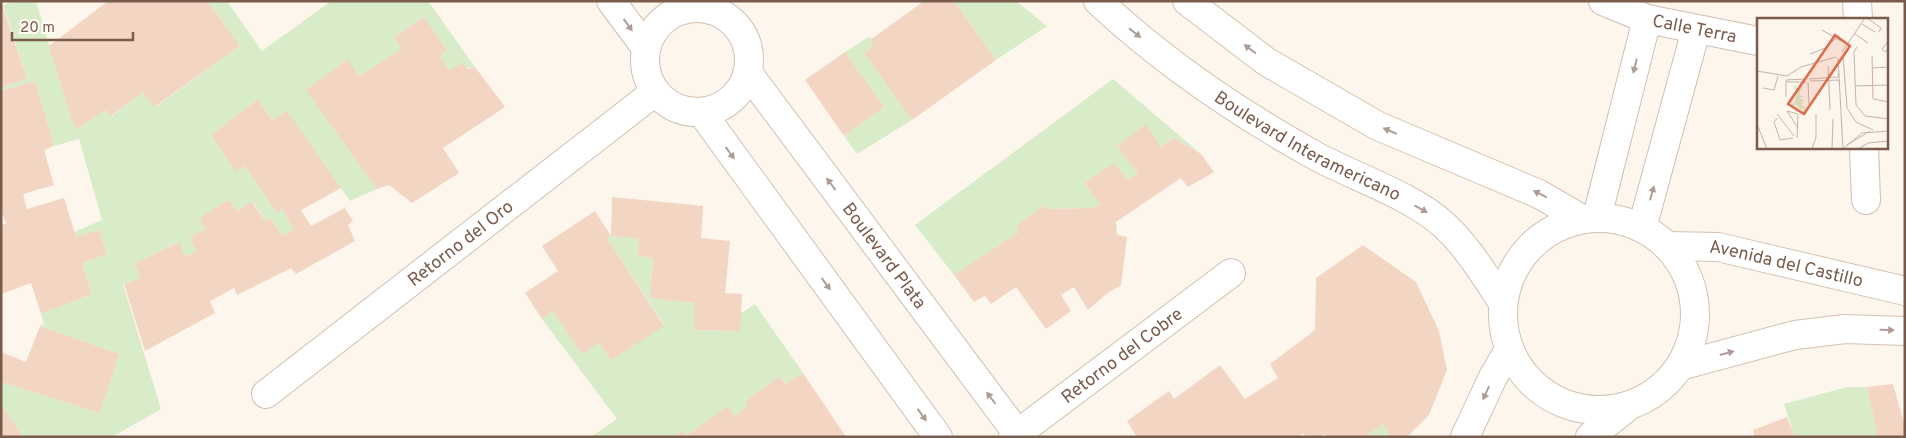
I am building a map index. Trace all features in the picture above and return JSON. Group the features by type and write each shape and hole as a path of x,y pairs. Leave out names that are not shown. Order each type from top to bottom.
{"street":[{"path":"611,1 646,48"},
{"name":"Boulevard Interamericano","path":"1098,1 1117,19 1208,90 1314,155 1426,211 1444,225 1467,250 1503,303"},
{"path":"1186,1 1267,62 1378,126 1540,194 1590,218"},
{"name":"Calle Terra","path":"1603,1 1646,18 1696,30 1757,41"},
{"path":"1857,1 1858,18"},
{"path":"690,5 710,9 725,16 737,26 746,41 749,57 748,73 739,93 722,107 702,113 684,111 668,104 655,92 645,71 646,48 655,28 672,14 690,5"},
{"path":"1590,218 1646,18"},
{"path":"1642,228 1696,30"},
{"name":"Boulevard Plata","path":"748,73 1017,436"},
{"name":"Retorno del Oro","path":"266,394 655,92"},
{"path":"702,113 938,437"},
{"path":"1864,149 1866,200"},
{"path":"1590,437 1630,405 1658,390 1680,366 1692,336 1694,304 1686,273 1667,246 1642,228 1621,219 1590,218 1552,228 1528,248 1511,273 1503,303 1504,327 1509,350 1524,375 1546,394 1572,406 1601,410 1630,405"},
{"name":"Avenida del Castillo","path":"1667,246 1718,247 1905,291"},
{"name":"Retorno del Cobre","path":"1017,436 1231,273"},
{"path":"1680,366 1795,335 1845,329 1905,331"},
{"path":"1465,437 1493,378 1509,350"}],"green space":[{"path":"15,1 36,1 75,130 106,110 112,116 143,92 155,107 240,46 207,1 227,1 262,51 331,1 428,1 475,67 449,70 440,56 447,51 423,17 394,37 402,49 359,76 348,59 307,90 377,189 350,201 287,112 272,120 258,99 211,135 236,172 245,166 277,213 282,208 293,229 282,236 270,218 265,221 253,202 237,211 229,200 200,218 206,229 191,237 196,252 185,256 178,242 135,263 140,278 123,284 161,409 112,437 23,437 1,405 1,382 100,413 119,354 40,326 44,324 41,314 92,294 82,263 107,254 99,230 76,237 74,232 102,220 79,139 54,146 35,81 1,91 1,87 27,79 3,5"},
{"path":"954,1 1016,1 1047,26 996,60"},
{"path":"870,36 874,45 864,53 912,120 857,154 844,136 884,107 845,52"},
{"path":"1113,79 1201,154 1174,138 1161,147 1146,125 1117,146 1138,174 1128,180 1114,163 1084,183 1100,204 1093,208 1047,209 1044,205 1016,226 1019,232 954,275 915,225"},
{"path":"611,236 639,239 638,256 653,258 650,298 694,303 694,330 739,331 740,314 755,304 803,373 785,384 779,377 746,400 748,406 734,417 728,407 686,436 682,431 674,437 591,437 617,419 542,319 553,311 582,354 599,343 611,360 664,325 607,238"},
{"path":"1847,387 1867,387 1878,437 1795,437 1784,404"},
{"path":"1383,424 1392,437 1365,437"}],"building":[{"path":"108,1 207,1 240,46 154,107 143,92 111,116 106,110 75,130 49,46"},
{"path":"924,1 954,1 996,60 912,120 864,53 874,45 870,40"},
{"path":"1,2 27,79 1,87"},
{"path":"424,17 447,51 440,56 449,70 463,63 467,69 475,67 505,107 443,148 459,173 412,203 389,185 377,189 306,90 348,59 359,76 402,49 394,37"},
{"path":"845,52 884,107 844,136 805,80"},
{"path":"35,81 54,146 44,150 54,185 23,194 27,209 64,198 76,237 99,230 107,254 82,263 92,294 41,314 31,283 2,294 1,292 1,225 6,224 1,209 1,91"},
{"path":"258,99 272,120 287,111 341,188 301,210 311,226 345,208 353,221 348,225 355,241 296,274 291,268 237,295 234,288 210,301 215,313 145,351 124,284 140,278 135,263 179,242 185,256 196,252 190,237 206,229 199,218 229,200 237,211 252,202 265,221 270,218 282,236 293,229 282,208 277,213 245,166 236,172 211,135"},
{"path":"1146,124 1161,147 1174,138 1201,154 1214,172 1188,187 1181,178 1116,222 1117,235 1127,237 1121,286 1110,291 1088,310 1074,287 1061,295 1071,311 1046,329 1016,287 991,304 985,296 974,302 954,275 1019,232 1016,226 1044,205 1047,209 1093,208 1100,204 1084,183 1114,163 1128,180 1138,174 1117,146"},
{"path":"612,197 703,206 701,238 730,241 725,293 742,294 740,331 694,330 694,303 650,298 653,258 638,256 639,239 611,236"},
{"path":"595,211 611,236 607,238 664,326 611,360 599,343 582,354 553,311 542,319 525,293 558,271 542,246"},
{"path":"1363,245 1416,282 1439,331 1447,370 1429,415 1407,437 1392,437 1383,424 1365,437 1326,437 1324,434 1319,437 1306,437 1303,433 1298,437 1137,437 1127,421 1169,391 1174,399 1220,365 1245,399 1278,378 1270,364 1315,330 1316,278"},
{"path":"40,326 119,354 100,413 1,382 1,352 26,362"},
{"path":"803,373 846,437 674,437 682,431 686,436 728,406 734,417 748,406 745,401 779,377 785,384"},
{"path":"1893,384 1905,427 1905,437 1878,437 1867,387"},
{"path":"1,405 23,437 1,437"},
{"path":"1787,417 1795,437 1755,437 1753,430"}]}
